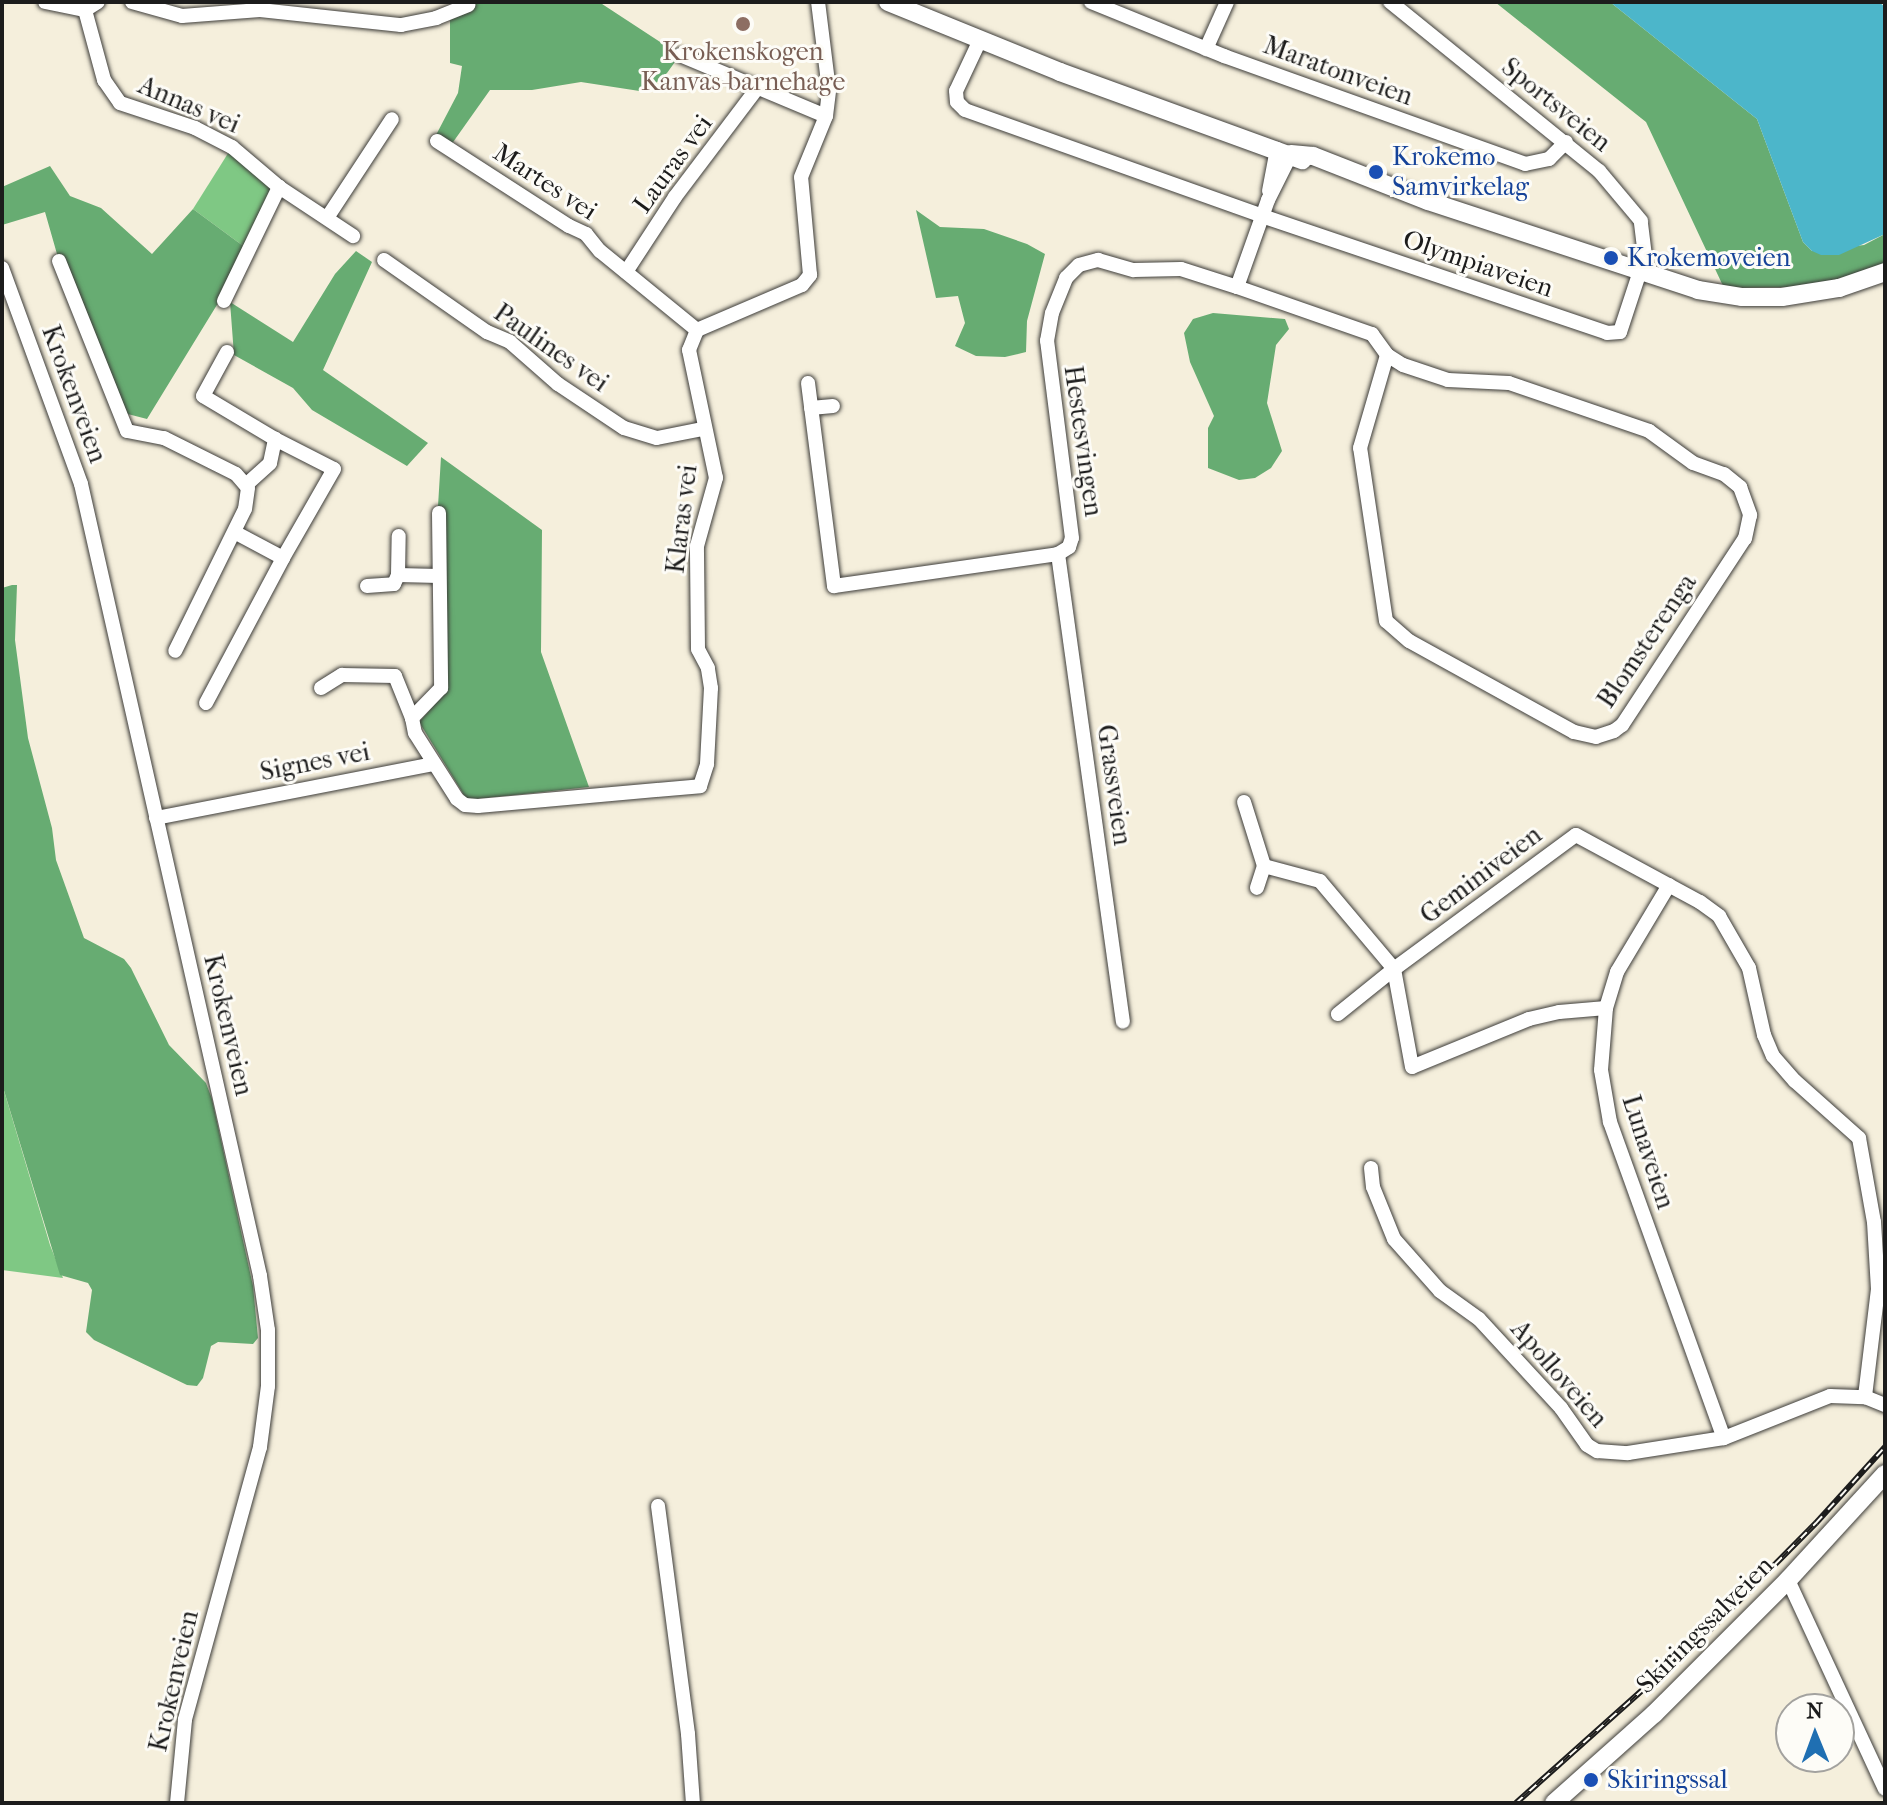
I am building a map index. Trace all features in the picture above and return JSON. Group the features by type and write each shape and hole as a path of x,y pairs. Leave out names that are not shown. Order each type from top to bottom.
{"main road":[{"path":"888,2 980,40 1284,152 1313,156 1384,186 1641,274 1698,290 1760,298 1815,293 1885,272"},
{"name":"Skiringssalveien","path":"1554,1803 1654,1714 1788,1580 1885,1474"}],"street":[{"path":"45,2 92,6"},
{"path":"132,2 182,16 240,9 401,25 436,18 469,5"},
{"path":"697,330 808,281 811,269 801,177 826,116 829,90 818,2"},
{"name":"Maratonveien","path":"1091,2 1206,49 1525,164 1549,159 1566,142"},
{"path":"1206,49 1227,2"},
{"name":"Sportsveien","path":"1390,2 1566,142 1618,190 1641,221 1645,243 1641,274"},
{"name":"Annas vei","path":"92,6 104,80 114,97 131,108 212,135 250,160 279,187 353,236"},
{"name":"Olympiaveien","path":"980,40 956,91 957,102 965,110 1262,216 1607,333 1615,334 1623,328 1641,274"},
{"path":"680,55 826,116"},
{"name":"Lauras vei","path":"626,272 675,197 759,86"},
{"path":"327,218 392,119"},
{"name":"Martes vei","path":"437,141 586,234 600,251 697,330"},
{"path":"1237,287 1284,152"},
{"path":"224,301 279,187"},
{"name":"Paulines vei","path":"384,260 487,332 510,342 549,376 624,428 657,438 703,429"},
{"name":"Hestesvingen","path":"1058,554 1069,547 1072,538 1055,428 1047,341 1052,313 1066,278 1079,265 1098,260 1134,270 1181,269 1237,287"},
{"path":"59,261 127,431 159,436 228,470 247,484 249,499 175,651"},
{"name":"Krokenveien","path":"2,268 81,484 260,1276 269,1354 260,1447 185,1720 177,1803"},
{"name":"Blomsterenga","path":"1237,287 1372,334 1387,355 1403,365 1448,380 1509,383 1649,431 1693,463 1734,480 1745,494 1750,515 1745,538 1622,725 1614,731 1596,737 1574,732 1409,641 1386,621 1360,448 1387,355"},
{"name":"Klaras vei","path":"433,764 457,799 465,805 700,786 707,764 711,688 708,668 698,649 697,546 716,478 689,359 691,339 697,330"},
{"path":"206,703 334,469 275,439 203,396 227,352"},
{"path":"808,383 834,586 1058,554"},
{"path":"811,408 833,406"},
{"path":"247,484 270,463 275,439"},
{"path":"412,718 441,688 439,513"},
{"path":"234,532 283,558"},
{"path":"367,586 394,584 398,575 399,536"},
{"name":"Grassveien","path":"1058,554 1123,1022"},
{"path":"398,575 439,576"},
{"path":"321,688 342,675 395,676 415,733 433,764"},
{"name":"Signes vei","path":"156,818 433,764"},
{"path":"1244,802 1264,866 1257,888"},
{"name":"Geminiveien","path":"1338,1014 1576,835 1700,902 1725,925 1749,968 1764,1035 1773,1056 1795,1081 1859,1138 1874,1222 1878,1289 1865,1397"},
{"path":"1264,866 1320,881 1394,969 1412,1067 1529,1019 1559,1012 1606,1008"},
{"name":"Lunaveien","path":"1669,885 1623,960 1606,1008 1601,1070 1610,1122 1724,1438"},
{"name":"Apolloveien","path":"1371,1168 1377,1199 1394,1239 1440,1291 1479,1319 1561,1408 1587,1445 1609,1454 1724,1438 1818,1399 1865,1397 1885,1405"},
{"path":"658,1506 688,1734 693,1803"},
{"path":"1788,1580 1885,1789"}],"green space":[{"path":"476,2 599,2 680,55 667,73 646,92 581,82 532,90 490,90 451,145 436,135 458,93 462,66 450,63 450,14"},
{"path":"1495,2 1610,2 1757,119 1803,242 1812,251 1864,245 1885,234 1885,264 1847,278 1808,287 1724,288 1646,122"},
{"path":"232,147 279,187 250,251 193,209"},
{"path":"50,166 70,196 101,208 152,254 193,209 250,251 147,419 120,412 59,261 45,212 2,225 2,187"},
{"path":"916,210 940,227 984,229 1027,244 1045,254 1027,321 1026,352 1005,357 976,356 955,346 965,323 958,296 936,298"},
{"path":"356,251 372,262 323,370 428,443 407,466 312,410 293,388 234,355 230,302 293,342 335,274"},
{"path":"1213,313 1285,319 1289,329 1276,345 1267,403 1282,451 1271,468 1255,478 1239,480 1208,468 1208,428 1214,416 1190,362 1184,333 1193,319"},
{"path":"441,457 542,530 541,652 589,787 467,800 419,722 446,692 438,506"},
{"path":"17,585 15,640 28,738 52,828 56,860 84,938 124,959 169,1045 206,1083 212,1099 253,1286 258,1338 253,1344 218,1342 211,1346 203,1378 197,1386 187,1385 94,1340 86,1332 92,1290 88,1283 60,1275 2,1084 2,588"},
{"path":"2,1084 50,1245 63,1278 2,1270"}],"water":[{"path":"1610,2 1879,2 1885,7 1885,234 1839,255 1821,255 1812,251 1803,242 1757,119"}],"railway":[{"path":"1516,1803 1712,1628 1816,1523 1885,1447"}],"place":[{"name":"Krokenskogen Kanvas-barnehage","path":"743,24"},
{"name":"Krokemo Samvirkelag","path":"1376,172"},
{"name":"Krokemoveien","path":"1611,258"},
{"name":"Skiringssal","path":"1591,1780"}]}
